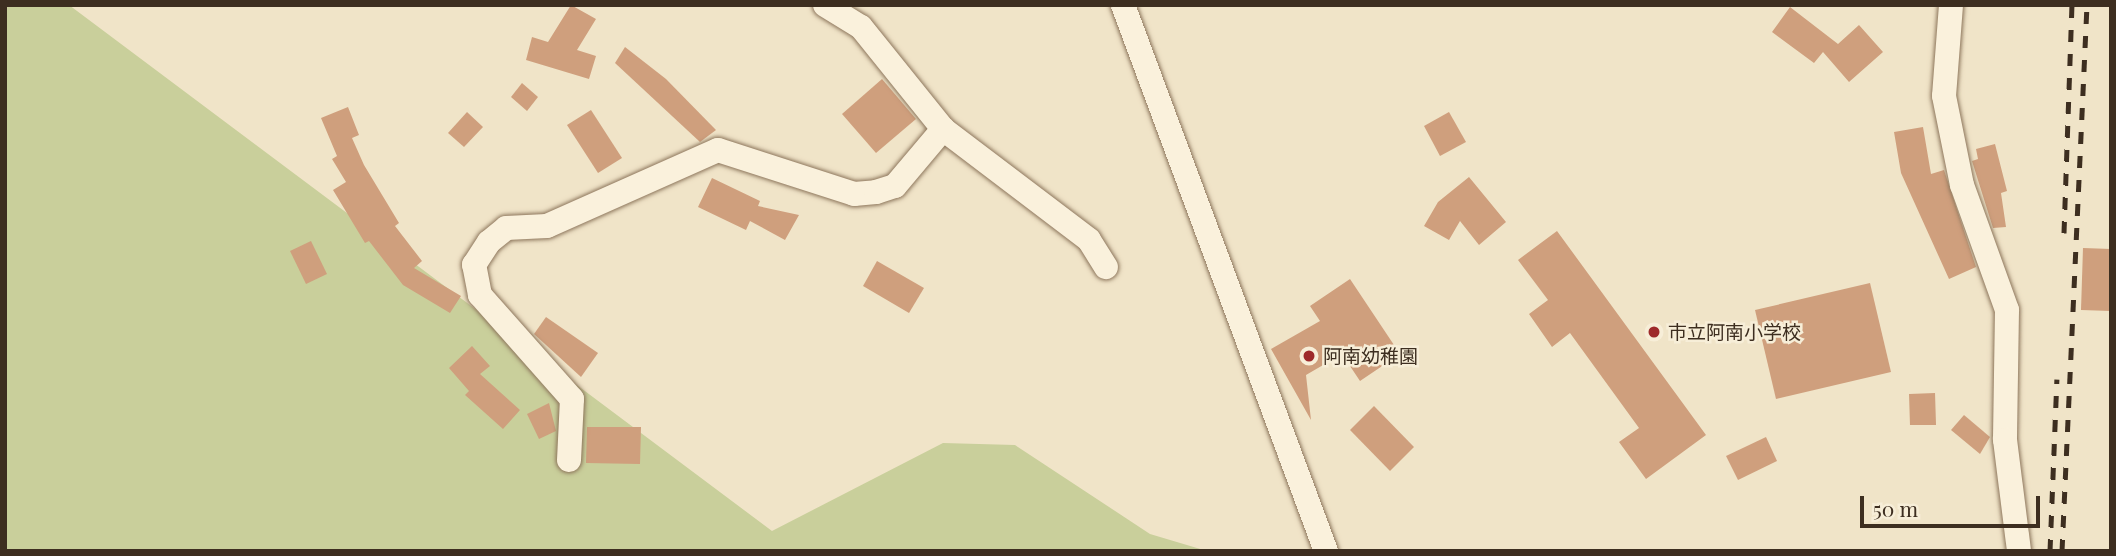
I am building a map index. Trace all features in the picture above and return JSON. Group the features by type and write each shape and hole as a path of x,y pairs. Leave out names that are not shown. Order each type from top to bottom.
{"street":[{"path":"825,5 861,27 943,129 1089,240 1106,267"},
{"path":"1123,5 1326,551"},
{"path":"1951,5 1943,87 1962,186 2007,310 2005,440 2019,551"},
{"path":"569,460 572,399 480,295 474,265 489,242 506,228 547,226 718,150 854,194 876,192 895,186 943,129"}],"green space":[{"path":"5,5 69,5 772,531 943,443 1015,445 1150,534 1207,551 5,551"}],"building":[{"path":"571,5 596,19 577,50 596,56 589,79 526,60 532,37 548,42"},
{"path":"1790,7 1838,44 1859,25 1883,52 1849,82 1823,52 1814,63 1772,32"},
{"path":"625,47 666,79 716,130 700,142 615,63"},
{"path":"882,79 916,119 876,153 842,114"},
{"path":"522,83 538,97 527,111 511,97"},
{"path":"348,107 359,135 352,138 364,165 399,223 395,226 422,261 414,268 461,296 450,313 403,285 369,241 365,243 333,190 346,182 332,159 337,156 321,118"},
{"path":"591,110 622,158 598,173 567,125"},
{"path":"467,112 483,127 464,147 448,133"},
{"path":"1449,112 1466,142 1440,156 1424,126"},
{"path":"1923,127 1931,174 1944,170 1976,267 1949,279 1901,173 1894,132"},
{"path":"1995,144 2007,191 2001,193 2006,227 1993,228 1972,161 1978,159 1976,149"},
{"path":"1469,177 1506,222 1479,245 1460,221 1449,240 1424,226 1438,202"},
{"path":"712,178 760,201 758,206 799,215 785,240 750,221 746,230 698,207"},
{"path":"1557,231 1706,435 1646,479 1619,442 1639,428 1570,333 1552,347 1529,314 1548,300 1518,260"},
{"path":"311,241 327,274 306,284 290,251"},
{"path":"2083,248 2111,249 2111,311 2081,310"},
{"path":"877,261 924,288 909,313 863,286"},
{"path":"1350,279 1400,354 1360,381 1342,354 1306,375 1311,420 1271,349 1320,321 1310,306"},
{"path":"1870,283 1891,372 1776,399 1755,310"},
{"path":"546,317 598,353 581,377 534,334"},
{"path":"472,346 490,366 480,374 520,410 503,429 465,395 469,391 449,368"},
{"path":"1935,393 1936,425 1910,425 1909,394"},
{"path":"549,403 556,431 539,439 527,414"},
{"path":"1374,406 1414,447 1390,471 1350,430"},
{"path":"1964,415 1990,437 1980,454 1951,430"},
{"path":"587,427 641,427 640,464 586,463"},
{"path":"1766,437 1777,461 1738,480 1726,456"}],"railway":[{"path":"2064,233 2072,5"},
{"path":"2062,551 2087,5"},
{"path":"2050,551 2057,379"}],"place":[{"name":"市立阿南小学校","path":"1654,332"},
{"name":"阿南幼稚園","path":"1309,356"}]}
